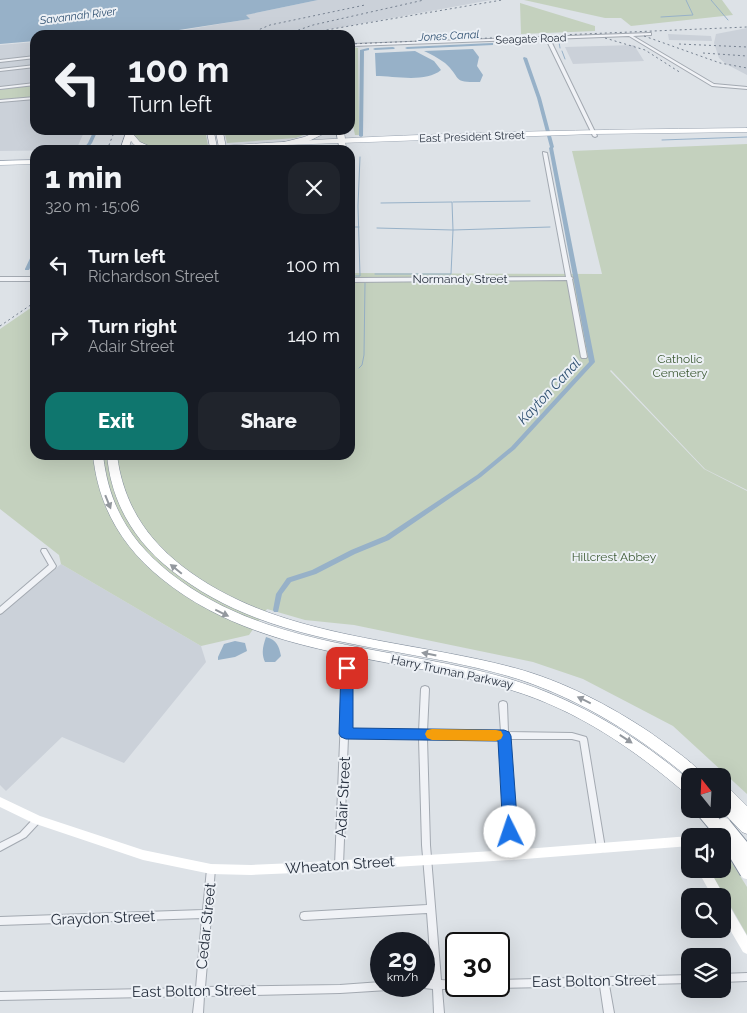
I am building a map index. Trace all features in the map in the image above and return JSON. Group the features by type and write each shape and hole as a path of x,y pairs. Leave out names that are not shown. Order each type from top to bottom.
{"highway":[{"path":"132,135 141,145"},
{"path":"284,143 306,139 315,135"},
{"path":"341,135 343,144"},
{"name":"Harry Truman Parkway","path":"99,460 101,484 112,512 130,541 155,569 187,593 226,615 272,633 297,634 495,667 543,682 614,716 659,746 686,768"},
{"name":"Harry Truman Parkway","path":"113,460 115,481 126,508 142,536 167,562 198,585 222,599 297,634 466,673 529,691 560,703 606,726 649,755 681,781"},
{"path":"614,716 652,736 697,768"},
{"path":"670,772 681,785"},
{"path":"731,805 747,815"},
{"path":"731,807 747,828"},
{"path":"710,818 727,839 747,872"},
{"path":"718,818 747,853"}],"main road":[{"path":"577,133 585,130 589,124"},
{"name":"East President Street","path":"327,145 747,130"},
{"path":"657,136 686,134 690,132"},
{"name":"East President Street","path":"549,136 577,133 657,136 747,134"},
{"name":"East President Street","path":"259,145 284,143 343,144"},
{"path":"0,157 30,156"},
{"path":"0,163 30,162"},
{"name":"Wheaton Street","path":"0,802 37,820 143,855 212,869 251,870 681,843"},
{"path":"731,837 747,836"},
{"path":"731,920 747,948"}],"street":[{"name":"Seagate Road","path":"355,46 650,34"},
{"path":"630,35 713,84 747,88"},
{"path":"548,39 594,134"},
{"path":"0,61 30,58"},
{"path":"0,70 30,67"},
{"path":"0,88 30,84"},
{"path":"0,101 30,98"},
{"path":"545,153 584,357"},
{"name":"Normandy Street","path":"355,280 570,278"},
{"path":"0,279 30,279"},
{"path":"0,610 53,566 52,561 44,551"},
{"name":"Adair Street","path":"339,865 346,734 347,668"},
{"path":"425,689 423,734 426,845 439,1013"},
{"path":"503,704 512,855"},
{"path":"346,734 572,736 583,739 601,848"},
{"path":"0,847 23,835 37,820"},
{"name":"Cedar Street","path":"198,1013 212,869"},
{"path":"304,916 430,909"},
{"name":"Graydon Street","path":"0,922 207,914"},
{"path":"731,978 747,978"},
{"name":"East Bolton Street","path":"510,984 681,979"},
{"path":"604,981 609,1013"},
{"path":"436,984 445,984"},
{"name":"East Bolton Street","path":"0,996 370,987"}],"shaded area":[{"path":"318,0 491,0 326,30 184,30 249,19 245,15"},
{"path":"747,28 747,75 719,58 714,43 716,34"},
{"path":"668,34 711,36 712,41 669,40"},
{"path":"30,42 30,135 83,135 78,145 30,145 30,151 0,151 0,45"},
{"path":"634,45 644,61 573,64 565,47"},
{"path":"61,564 201,646 206,662 124,763 62,737 6,791 0,785 0,615"}],"green space":[{"path":"524,0 722,0 733,15 631,26 621,18 605,18"},
{"path":"520,3 595,26 595,31 521,34"},
{"path":"355,47 358,48 359,135 355,135"},
{"path":"30,86 30,97 0,100 0,90"},
{"path":"206,135 208,145 144,145 135,136"},
{"path":"225,135 304,135 296,138 227,143"},
{"path":"747,144 747,490 705,469 610,371 704,469 747,491 747,794 731,779 731,768 719,768 673,726 583,679 533,662 354,625 305,620 267,609 249,635 201,646 61,564 59,555 0,509 0,329 30,308 30,460 355,460 355,273 602,274 572,151"},
{"path":"731,861 747,887 747,935 731,907 731,888 720,888 714,878 731,878"}],"water":[{"name":"Savannah River","path":"0,0 318,0 246,15 250,19 179,30 30,30 30,41 0,44"},
{"path":"473,49 479,57 477,66 483,75 480,82 465,82 461,80 445,63 424,51"},
{"path":"415,51 434,61 441,70 435,74 419,78 376,76 375,53"},
{"path":"266,637 275,642 279,649 281,656 275,662 265,662 263,650"},
{"path":"235,641 245,643 247,651 235,657 218,660 224,644"}],"waterway":[{"path":"661,17 693,15 686,0"},
{"path":"711,0 728,20"},
{"path":"559,42 560,48"},
{"name":"Jones Canal","path":"407,48 492,44"},
{"name":"Jones Canal","path":"375,49 393,48"},
{"name":"Jones Canal","path":"361,136 362,50 368,49"},
{"path":"562,51 565,59"},
{"name":"Kayton Canal","path":"276,610 279,594 289,580 314,572 353,552 387,538 479,476 513,448 592,362 552,147 539,98 525,58"},
{"path":"88,145 94,135"},
{"path":"662,140 747,137"},
{"path":"359,227 360,157"},
{"path":"453,202 530,201"},
{"path":"381,203 452,202 453,230"},
{"path":"355,276 360,276 359,227"},
{"path":"453,230 550,227"},
{"path":"377,228 453,230"},
{"path":"375,274 451,274 453,230"},
{"path":"27,269 30,263"},
{"path":"359,368 362,365 364,355 365,283"}],"railway":[{"path":"298,30 424,0"},
{"path":"326,30 502,0"},
{"path":"258,30 270,25 365,5"},
{"path":"355,44 747,27"},
{"path":"644,36 720,63 747,68"},
{"path":"605,38 645,50 681,73"},
{"path":"679,44 747,47"},
{"path":"703,53 747,56"},
{"path":"109,145 113,135"},
{"path":"0,326 30,305"}],"slow traffic":[{"path":"432,734 496,735"}],"route":[{"path":"347,668 346,734 504,736 510,832"}],"park label":[{"name":"Catholic Cemetery","path":"680,366"},
{"name":"Hillcrest Abbey","path":"614,557"}]}
